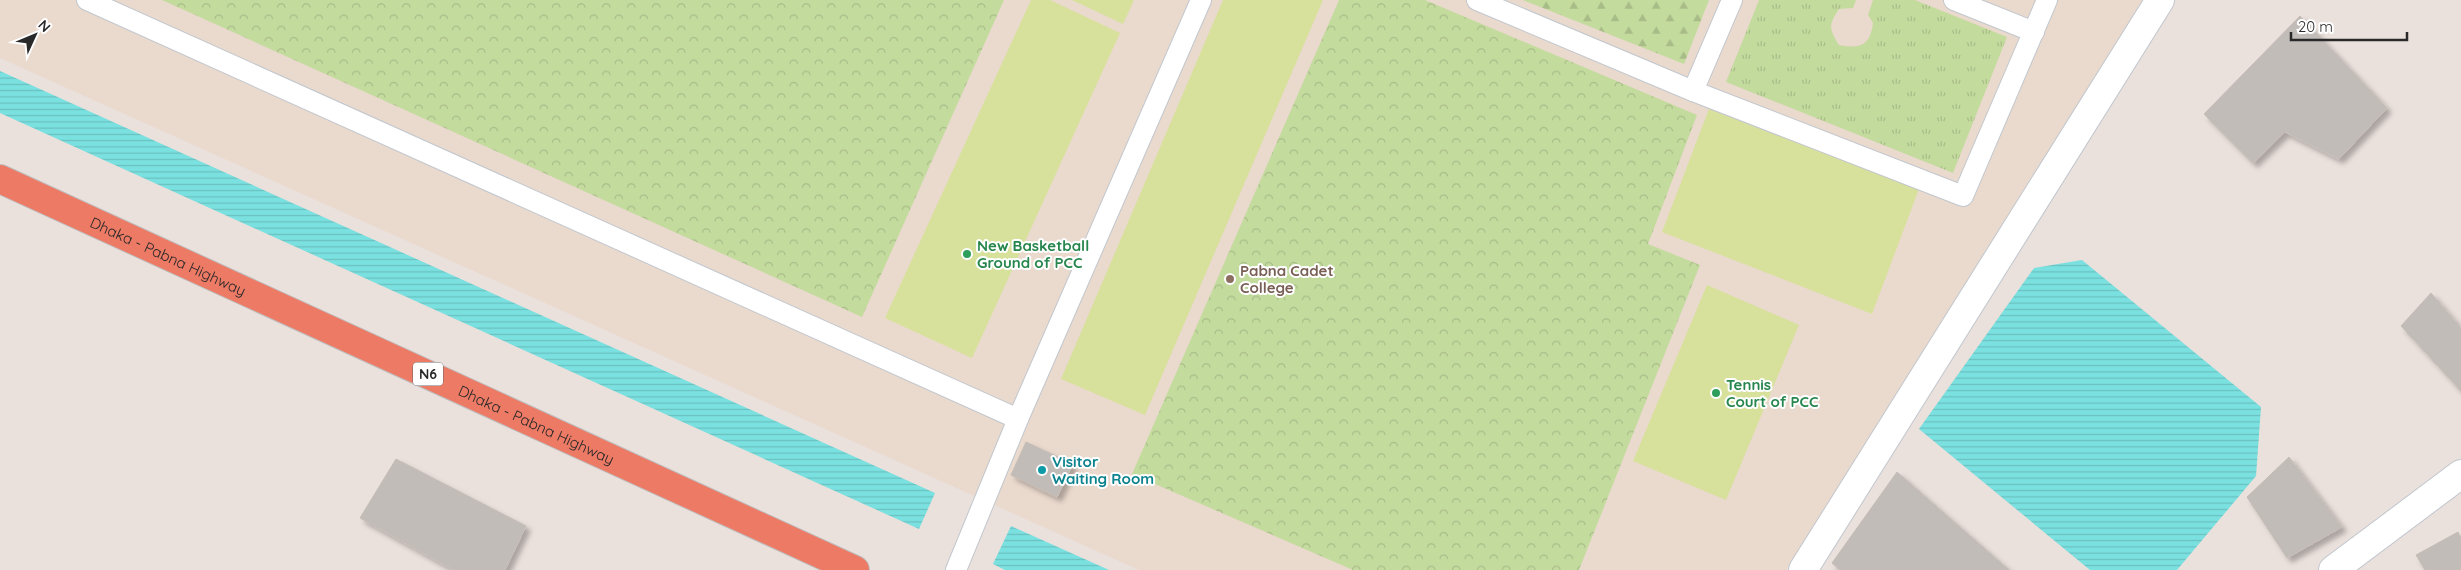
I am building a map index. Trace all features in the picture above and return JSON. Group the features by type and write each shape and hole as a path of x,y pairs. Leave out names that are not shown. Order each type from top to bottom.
{"highway":[{"name":"Dhaka - Pabna Highway","path":"0,179 855,570"}],"street":[{"path":"1803,570 2160,0"},
{"path":"2333,570 2461,474"}],"lane":[{"path":"87,0 1018,419"},
{"path":"956,570 1018,419 1201,0"},
{"path":"1477,0 1693,91 1963,196 2047,0"},
{"path":"1693,91 1732,0"},
{"path":"1954,0 2034,32"}],"shaded area":[{"name":"Pabna Cadet College","path":"0,0 2143,0 1786,570 1139,570 0,58"}],"green space":[{"path":"162,0 1004,0 862,317"},
{"path":"1031,0 1050,0 1120,33 972,358 885,318"},
{"path":"1072,0 1134,0 1123,24"},
{"path":"1223,0 1323,0 1145,415 1061,379"},
{"path":"1339,0 1425,0 1697,115 1648,244 1700,265 1579,570 1353,570 1132,474"},
{"path":"1523,0 1709,0 1684,64"},
{"path":"1759,0 1856,0 1853,8 1839,9 1833,19 1831,27 1839,45 1858,46 1866,41 1872,31 1873,23 1868,15 1873,0 1915,0 2007,37 1953,173 1726,82"},
{"path":"1709,109 1919,189 1872,314 1662,232"},
{"name":"Tennis Court of PCC","path":"1707,285 1799,325 1726,500 1633,461"}],"water":[{"path":"0,71 935,493 919,529 0,113"},
{"path":"2082,260 2261,407 2256,476 2177,570 2090,570 1919,429 2034,268"},
{"path":"1011,526 1109,570 1005,570 993,564"}],"building":[{"path":"2300,16 2387,108 2339,159 2285,132 2253,163 2204,114"},
{"path":"2431,293 2461,328 2461,391 2401,326"},
{"name":"Visitor Waiting Room","path":"1026,442 1073,464 1057,497 1011,475"},
{"path":"2289,457 2342,527 2287,558 2247,497"},
{"path":"396,459 526,526 505,570 454,570 360,518"},
{"path":"1897,472 2009,570 1840,570 1832,563"},
{"path":"2458,532 2461,538 2461,570 2425,570 2416,555"}],"place":[{"name":"New Basketball Ground of PCC","path":"967,254"},
{"name":"Pabna Cadet College","path":"1230,279"},
{"name":"Tennis Court of PCC","path":"1716,393"},
{"name":"Visitor Waiting Room","path":"1042,470"}]}
